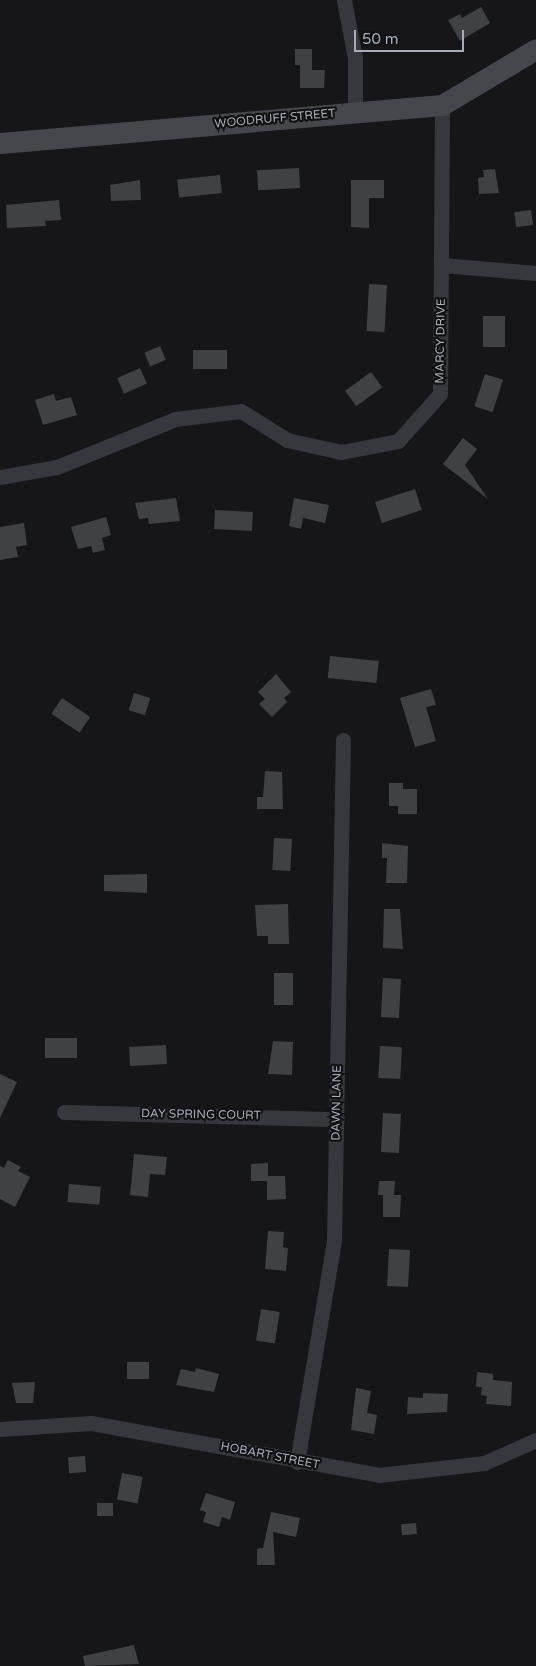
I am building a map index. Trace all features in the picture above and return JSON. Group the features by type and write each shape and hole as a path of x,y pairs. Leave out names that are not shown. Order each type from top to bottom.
{"street":[{"path":"344,0 355,58 355,112"},
{"name":"WOODRUFF STREET","path":"0,143 442,105 536,49"},
{"name":"MARCY DRIVE","path":"0,477 57,467 175,419 241,411 287,440 341,452 398,441 440,394 442,105"},
{"path":"442,266 536,273"},
{"name":"DAWN LANE","path":"297,1462 334,1240 343,740"},
{"name":"DAY SPRING COURT","path":"64,1112 337,1118"},
{"name":"HOBART STREET","path":"0,1428 91,1423 297,1462 379,1475 484,1463 536,1440"}],"building":[{"path":"481,7 490,23 460,41 448,20 460,14 462,18"},
{"path":"295,49 312,49 312,70 325,70 324,88 300,88 300,65 295,65"},
{"path":"299,168 300,188 258,190 257,170"},
{"path":"495,169 499,193 479,194 478,178 484,177 483,170"},
{"path":"220,175 222,193 179,197 177,179"},
{"path":"140,180 141,200 111,201 110,185"},
{"path":"351,180 384,180 384,198 369,198 369,228 351,227"},
{"path":"59,200 61,220 45,221 46,226 7,228 6,205"},
{"path":"531,210 533,225 516,227 514,212"},
{"path":"369,284 387,285 385,332 367,331"},
{"path":"483,316 505,316 505,347 483,347"},
{"path":"160,346 166,360 150,366 144,353"},
{"path":"193,350 227,350 227,369 193,369"},
{"path":"140,368 147,384 124,394 117,378"},
{"path":"371,372 382,387 356,406 345,391"},
{"path":"485,374 503,380 493,412 474,406"},
{"path":"54,394 56,401 71,397 77,415 43,425 35,400"},
{"path":"463,438 477,449 465,465 488,499 443,464"},
{"path":"415,489 422,510 382,523 375,502"},
{"path":"176,498 180,521 149,524 148,518 139,519 135,503"},
{"path":"294,498 329,505 325,523 303,518 301,529 289,526"},
{"path":"215,510 253,512 252,531 214,529"},
{"path":"106,517 111,535 102,538 105,550 93,553 91,546 78,549 71,527"},
{"path":"24,523 27,545 16,547 18,557 0,560 0,527"},
{"path":"330,656 379,661 376,683 328,678"},
{"path":"276,674 291,692 284,698 287,702 272,717 259,704 265,699 258,692"},
{"path":"431,689 436,705 426,707 436,741 415,747 400,698"},
{"path":"134,693 150,698 145,715 129,710"},
{"path":"62,698 90,717 80,733 51,714"},
{"path":"265,771 282,772 283,809 257,809 257,797 263,797"},
{"path":"389,783 403,783 403,789 417,789 417,814 398,814 398,806 389,806"},
{"path":"274,838 292,839 290,871 272,870"},
{"path":"382,843 408,846 407,883 386,883 387,858 382,858"},
{"path":"147,874 147,893 104,891 104,875"},
{"path":"288,904 289,944 268,944 268,936 257,936 255,905"},
{"path":"384,909 400,909 403,949 383,948"},
{"path":"274,973 293,973 293,1005 274,1005"},
{"path":"383,978 401,979 399,1018 381,1017"},
{"path":"45,1038 77,1038 77,1058 45,1058"},
{"path":"273,1041 293,1042 292,1075 268,1074"},
{"path":"166,1045 167,1064 130,1066 129,1047"},
{"path":"380,1046 402,1047 400,1079 378,1078"},
{"path":"0,1074 17,1082 0,1118"},
{"path":"383,1113 401,1114 399,1153 381,1152"},
{"path":"134,1154 167,1157 165,1175 150,1174 148,1197 130,1195"},
{"path":"8,1160 21,1167 18,1171 30,1177 15,1207 0,1199 0,1166 4,1168"},
{"path":"268,1163 268,1176 285,1176 286,1199 267,1200 267,1181 251,1181 251,1164"},
{"path":"379,1181 395,1181 394,1195 401,1195 400,1217 383,1217 383,1195 378,1195"},
{"path":"69,1184 101,1187 99,1205 67,1202"},
{"path":"268,1231 284,1232 283,1247 288,1248 286,1271 265,1269"},
{"path":"389,1249 410,1250 408,1287 387,1286"},
{"path":"261,1309 280,1312 275,1344 256,1341"},
{"path":"127,1362 149,1362 149,1379 127,1379"},
{"path":"196,1368 219,1374 214,1392 176,1385 181,1369 195,1372"},
{"path":"477,1372 493,1374 493,1380 512,1382 511,1406 486,1404 487,1396 481,1395 482,1387 476,1387"},
{"path":"35,1382 33,1403 16,1403 12,1383"},
{"path":"356,1388 371,1391 367,1413 377,1415 374,1434 351,1430"},
{"path":"423,1393 448,1394 447,1412 407,1414 408,1397 423,1398"},
{"path":"85,1456 86,1472 69,1473 68,1457"},
{"path":"122,1473 143,1477 137,1504 117,1500"},
{"path":"206,1493 235,1502 230,1520 222,1517 219,1527 203,1522 206,1512 200,1510"},
{"path":"97,1503 113,1503 113,1516 97,1516"},
{"path":"271,1512 300,1518 296,1537 273,1532 275,1565 257,1565 257,1549 263,1548"},
{"path":"416,1523 417,1534 402,1535 401,1524"},
{"path":"134,1645 139,1664 85,1666 83,1656"}]}
